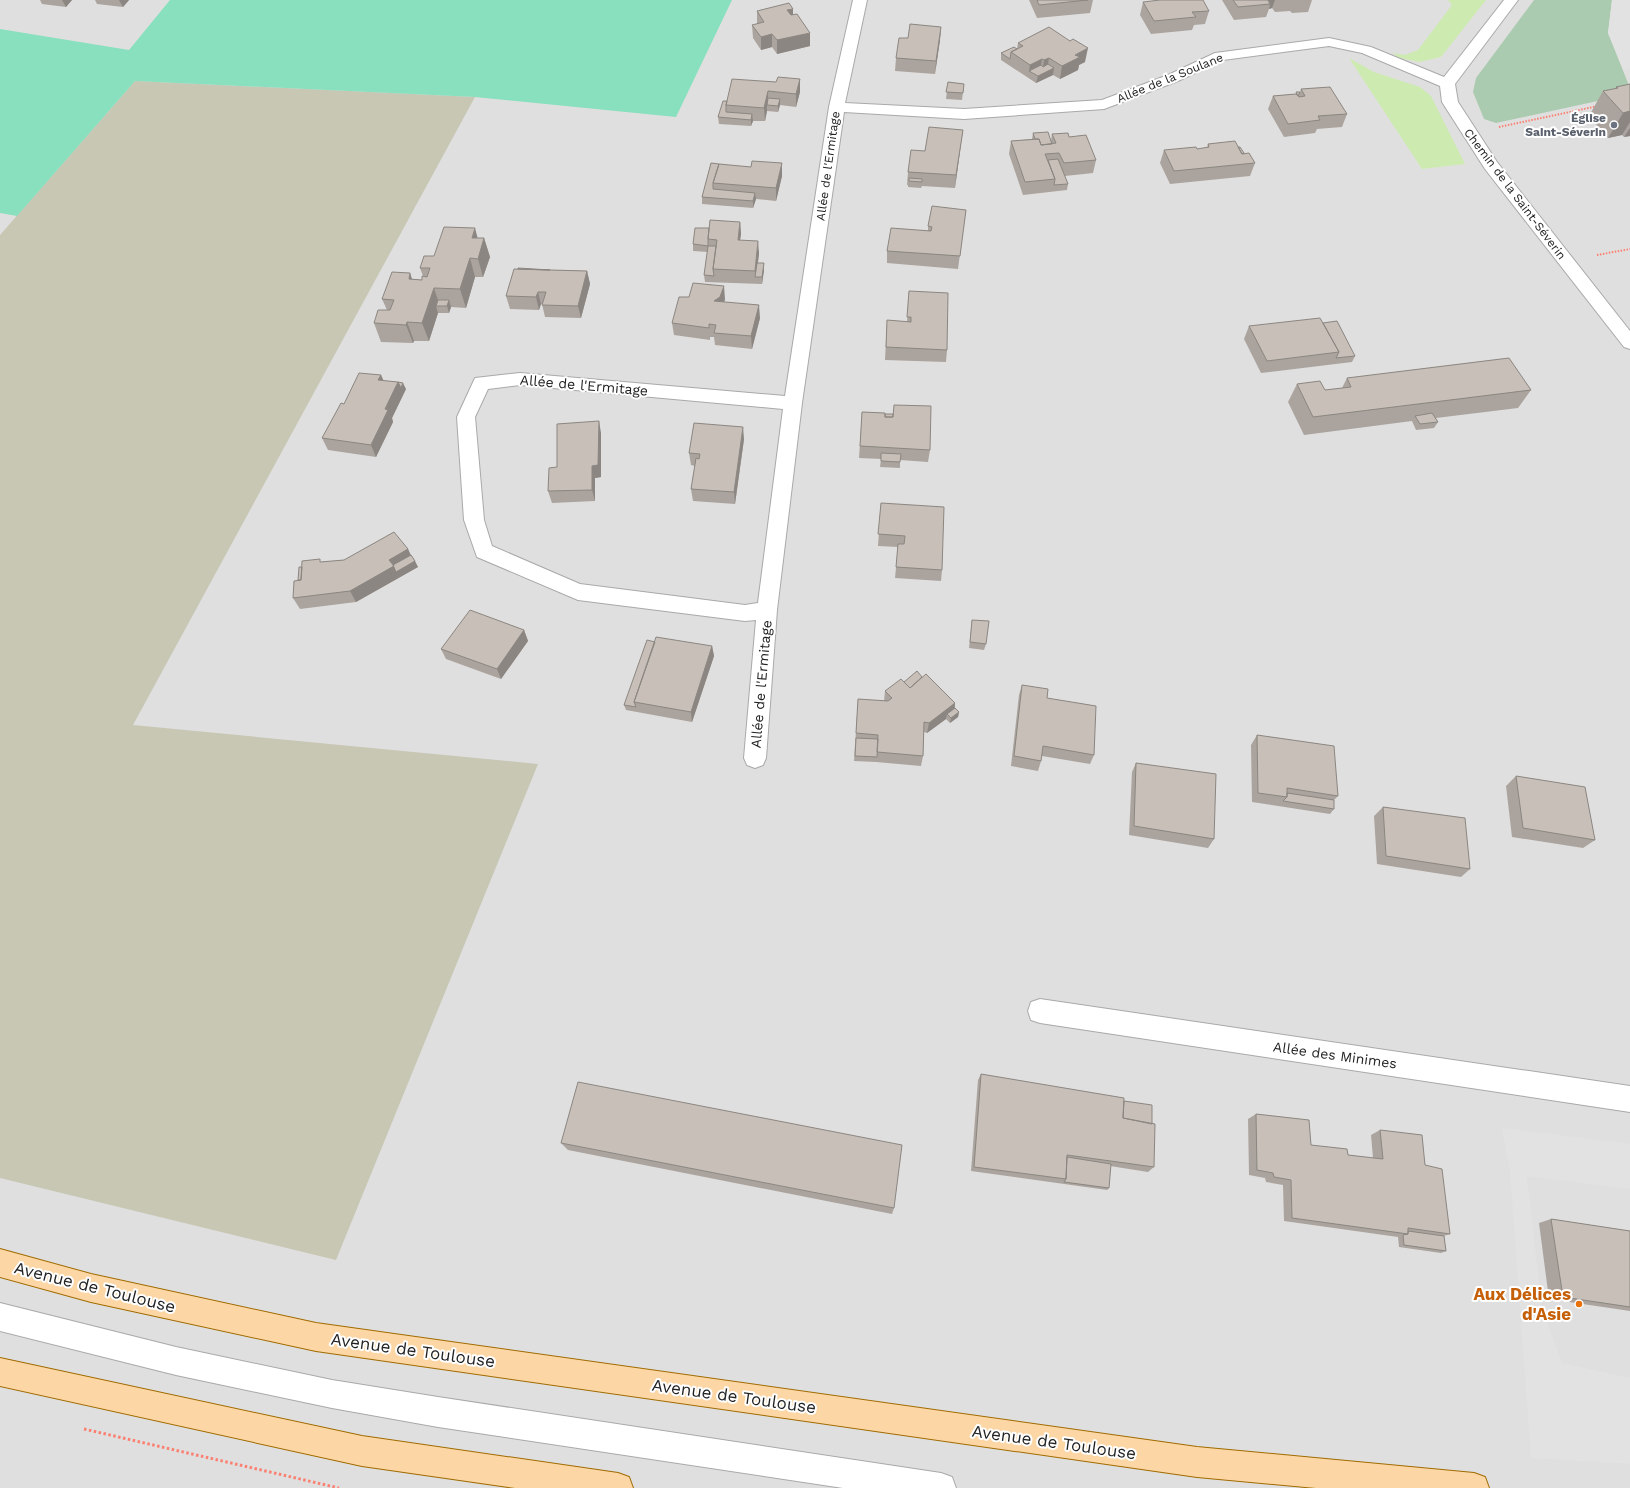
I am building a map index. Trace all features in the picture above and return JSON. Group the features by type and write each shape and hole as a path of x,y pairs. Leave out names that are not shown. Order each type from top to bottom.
{"main road":[{"name":"Avenue de Toulouse","path":"0,1264 91,1288 316,1337 1197,1462 1474,1488"},
{"path":"0,1372 362,1450 618,1488"}],"street":[{"name":"Allée de l'Ermitage","path":"755,758 767,610 793,404 837,108 860,0"},
{"path":"1485,36 1496,0"},
{"path":"1447,84 1511,0"},
{"name":"Allée de la Soulane","path":"837,108 964,114 1104,104 1173,78 1220,56 1329,42 1366,50 1447,84"},
{"name":"Chemin de la Saint-Séverin","path":"1447,84 1450,102 1469,134 1491,165 1630,343"},
{"name":"Allée de l'Ermitage","path":"767,610 745,613 578,592 484,551 474,520 466,417 481,383 520,379 793,404"},
{"name":"Allée des Minimes","path":"1040,1011 1630,1099"},
{"path":"0,1318 176,1361 332,1394 438,1412 940,1488"}],"path":[{"path":"1469,134 1599,106"},
{"path":"77,1427 339,1488"}],"shaded area":[{"path":"0,0 1630,0 1630,1488 0,1488"},
{"path":"1612,0 1630,0 1630,69 1624,71 1608,33"},
{"path":"135,81 475,97 133,725 538,764 336,1260 0,1178 0,235"},
{"path":"1502,1128 1630,1144 1630,1189 1527,1176 1542,1309 1562,1363 1630,1378 1630,1464 1531,1458 1510,1171"}],"green space":[{"path":"170,0 732,0 676,117 475,97 135,81 17,216 0,213 0,29 129,50"},
{"path":"1448,0 1486,0 1441,57 1419,62 1400,58 1392,53 1405,55 1418,50 1452,5"},
{"path":"1534,0 1612,0 1608,33 1630,88 1630,94 1496,123 1484,119 1473,92 1476,78"},
{"path":"1349,58 1374,72 1420,87 1431,96 1465,164 1422,169"}],"building":[{"path":"1037,0 1088,0 1039,5"},
{"path":"1160,0 1203,0 1209,11 1192,12 1196,17 1154,21 1143,2"},
{"path":"1233,0 1268,0 1270,4 1238,7"},
{"path":"789,3 793,9 787,10 791,15 797,14 810,33 777,40 772,34 761,37 752,25 764,22 757,11"},
{"path":"910,24 941,27 936,61 896,58 899,38 908,38"},
{"path":"1049,27 1070,41 1073,39 1088,48 1075,55 1080,57 1062,66 1049,58 1044,60 1042,59 1030,65 1011,52 1023,46 1018,43"},
{"path":"1014,47 1017,49 1011,52 1010,59 1001,53"},
{"path":"1048,64 1054,68 1038,76 1029,71 1041,65 1043,67"},
{"path":"778,77 800,79 796,94 768,91 764,108 726,105 732,79 776,82"},
{"path":"948,82 964,84 963,93 946,92"},
{"path":"1630,84 1630,111 1623,113 1603,91"},
{"path":"1330,87 1347,114 1318,116 1320,120 1288,124 1273,96 1296,94 1299,97 1305,96 1301,89"},
{"path":"768,98 780,99 778,106 767,105"},
{"path":"723,101 727,101 726,112 752,114 751,120 718,117"},
{"path":"929,127 963,130 956,175 908,172 911,150 925,151"},
{"path":"1048,132 1052,144 1041,145 1039,139 1035,139 1033,133"},
{"path":"1068,133 1069,137 1086,135 1096,160 1064,163 1059,153 1045,154 1055,179 1025,182 1011,141 1039,139 1041,145 1056,143 1052,134"},
{"path":"1235,141 1242,154 1249,153 1255,163 1174,171 1164,150 1196,147 1197,149 1209,147 1208,144"},
{"path":"1238,147 1240,147 1244,153 1242,154"},
{"path":"1058,159 1068,184 1054,185 1055,179 1048,160"},
{"path":"752,161 782,163 776,188 713,183 719,164 751,167"},
{"path":"711,163 719,164 713,183 713,189 755,193 753,201 702,197"},
{"path":"909,178 922,179 922,182 909,181"},
{"path":"932,206 966,210 960,256 887,251 891,228 931,231 932,227 928,226"},
{"path":"710,220 740,222 738,240 758,241 755,271 713,269 717,240 708,239"},
{"path":"444,227 475,228 472,238 484,238 478,259 470,258 460,289 434,288 422,323 407,322 406,325 374,323 378,310 390,310 394,300 382,299 392,272 410,273 409,279 422,280 422,276 427,277 430,268 420,268 424,256 434,256"},
{"path":"695,228 709,228 708,246 693,244"},
{"path":"708,246 716,246 713,269 714,276 704,275"},
{"path":"757,263 764,263 762,277 755,277"},
{"path":"518,268 550,270 518,269"},
{"path":"514,269 587,271 578,306 542,305 546,292 538,292 536,297 506,296"},
{"path":"693,283 724,286 720,297 714,301 759,305 751,336 714,333 716,325 709,324 709,328 672,323 679,297 689,297"},
{"path":"909,291 948,293 947,350 886,347 887,320 911,322 911,317 907,317"},
{"path":"438,300 449,300 447,306 436,306"},
{"path":"1320,318 1339,352 1267,361 1249,326"},
{"path":"1337,321 1355,356 1336,358 1339,352 1323,323"},
{"path":"1509,358 1531,390 1313,417 1297,384 1320,381 1325,390 1351,387 1347,378"},
{"path":"359,373 381,375 378,380 398,382 385,409 388,410 371,445 322,438 341,403 344,404"},
{"path":"398,382 403,383 401,388"},
{"path":"894,405 931,406 930,450 860,446 862,412 885,413 885,417 893,417"},
{"path":"1432,413 1438,422 1420,424 1415,416"},
{"path":"885,414 893,414 893,417 885,417"},
{"path":"599,421 598,465 592,466 592,490 548,491 549,468 557,467 557,424"},
{"path":"694,423 743,427 734,492 691,489 696,458 699,459 700,454 689,453"},
{"path":"881,453 901,454 900,462 881,461"},
{"path":"881,503 944,507 942,570 896,567 898,544 904,544 905,536 878,534"},
{"path":"394,532 408,549 389,560 394,566 350,591 293,598 294,581 301,580 302,561 320,559 320,562 344,560"},
{"path":"411,555 415,561 396,572 393,565"},
{"path":"299,567 302,567 301,580 298,580"},
{"path":"470,610 524,630 497,669 441,649"},
{"path":"972,620 989,621 986,644 970,642"},
{"path":"656,637 712,646 691,712 634,702"},
{"path":"647,640 655,642 634,702 636,707 624,705"},
{"path":"917,671 922,677 910,688 904,682"},
{"path":"926,674 955,703 929,723 924,722 923,756 877,752 878,735 856,733 858,699 888,701 892,698 885,691 901,679 910,688"},
{"path":"1022,685 1048,689 1047,698 1096,706 1094,755 1043,746 1041,761 1014,756"},
{"path":"955,708 959,712 951,718 947,714"},
{"path":"1257,735 1334,746 1338,796 1287,788 1287,797 1258,793"},
{"path":"856,738 878,739 877,757 855,756"},
{"path":"1136,763 1216,774 1214,839 1134,826"},
{"path":"1516,776 1585,787 1595,840 1523,828"},
{"path":"1287,793 1334,800 1334,809 1283,801 1287,797"},
{"path":"1383,807 1465,818 1470,869 1386,856"},
{"path":"981,1074 1124,1098 1123,1118 1155,1124 1154,1167 1067,1155 1066,1179 974,1167"},
{"path":"578,1082 902,1145 894,1208 561,1143"},
{"path":"1124,1101 1152,1105 1152,1124 1123,1118"},
{"path":"1256,1114 1309,1120 1311,1145 1347,1149 1348,1155 1383,1159 1380,1130 1422,1135 1425,1165 1442,1169 1450,1234 1408,1228 1408,1234 1292,1218 1291,1180 1274,1177 1273,1173 1257,1170"},
{"path":"1067,1157 1111,1164 1109,1188 1064,1182 1066,1179"},
{"path":"1551,1219 1630,1231 1630,1307 1563,1297"},
{"path":"1408,1231 1444,1236 1446,1251 1404,1245 1403,1235 1408,1234"}],"place":[{"name":"Église Saint-Séverin","path":"1614,125"},
{"name":"Aux Délices d'Asie","path":"1579,1304"}]}
